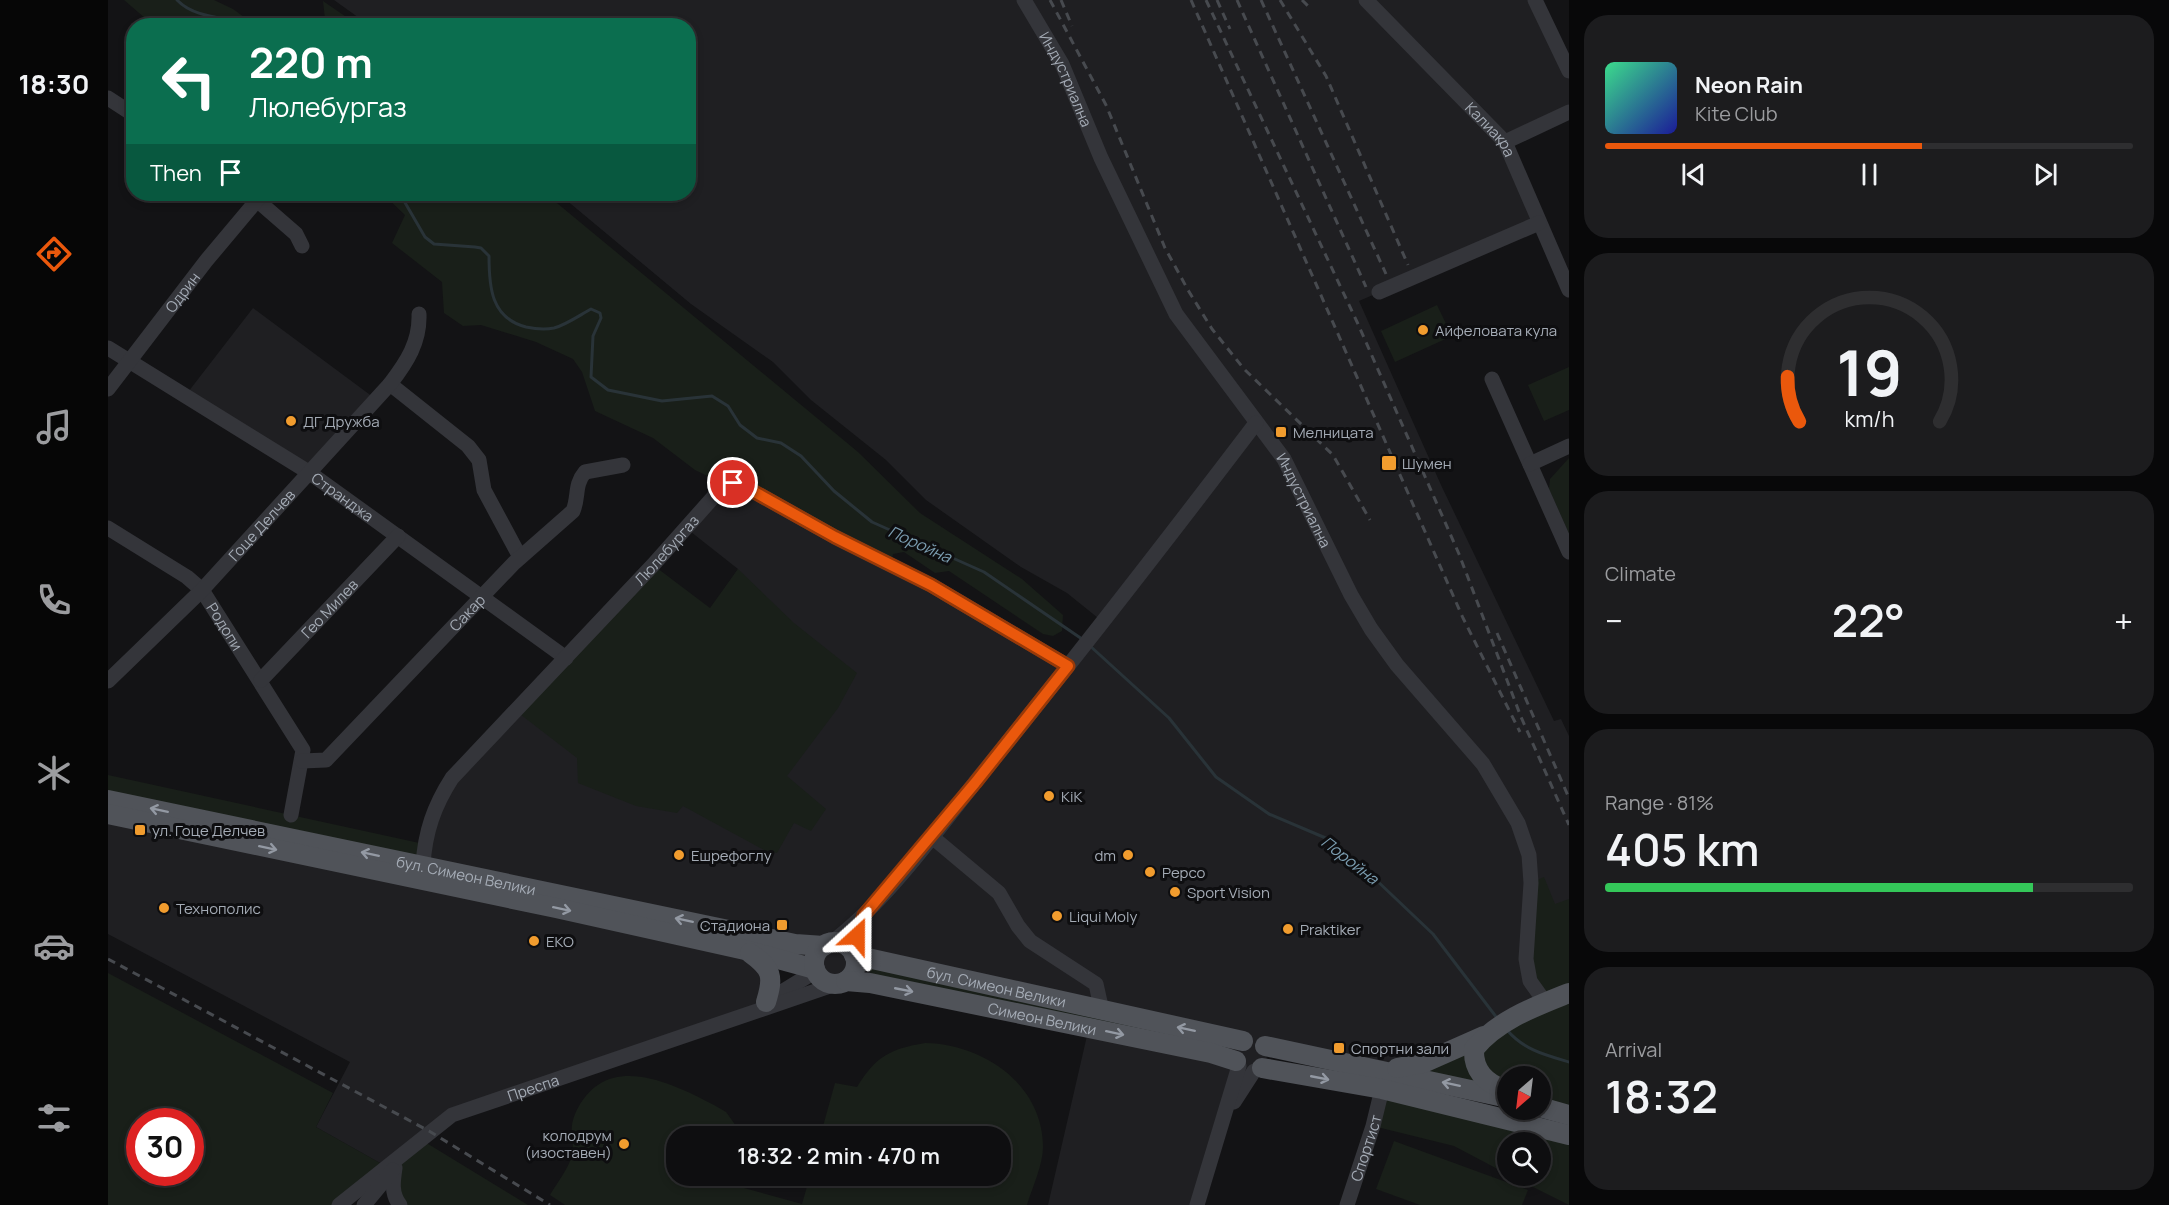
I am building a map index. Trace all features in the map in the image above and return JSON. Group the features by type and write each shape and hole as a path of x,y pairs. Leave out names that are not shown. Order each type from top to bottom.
{"main road":[{"name":"бул. Симеон Велики","path":"108,800 795,944 828,944"},
{"name":"бул. Симеон Велики","path":"108,814 745,950"},
{"path":"828,944 844,944 854,954 855,969 841,983 824,981 816,970 816,956 828,944"},
{"path":"745,950 816,970"},
{"path":"745,950 762,962 769,971 772,983 766,1002"},
{"name":"бул. Симеон Велики","path":"854,954 1243,1041"},
{"name":"Симеон Велики","path":"841,983 870,983 1078,1025 1211,1053 1248,1067"},
{"path":"1381,1069 1423,1063 1486,1034 1522,1012 1569,993"},
{"path":"1486,1034 1474,1049 1476,1068 1497,1087"},
{"path":"1497,1095 1265,1046 1257,1040 1243,1041 1235,1052 1248,1067 1382,1089 1569,1135"},
{"path":"1248,1067 1268,1055 1265,1046"},
{"path":"1551,1110 1568,1115"}],"street":[{"name":"Индустриална","path":"1023,0 1062,64 1101,158 1176,314 1296,480 1351,595 1371,629 1397,665 1483,764 1518,823 1529,855 1531,883 1526,959 1530,981 1545,1002"},
{"name":"Калиакра","path":"1366,0 1505,142 1569,290"},
{"path":"1535,0 1569,71"},
{"path":"108,98 126,110"},
{"path":"1505,142 1569,112"},
{"name":"Одрин","path":"108,389 250,201"},
{"path":"260,201 296,234 302,246"},
{"path":"1379,292 1539,223"},
{"name":"Гоце Делчев","path":"108,681 202,590 390,384 405,364 418,340 419,314"},
{"name":"Странджа","path":"108,348 310,473 566,658"},
{"path":"1492,379 1569,552"},
{"path":"390,384 468,446 479,459 484,490 520,557"},
{"path":"828,944 864,915 931,836 1103,622 1256,423"},
{"path":"1530,464 1569,446"},
{"name":"Сакар","path":"302,761 326,760 481,596 520,557 573,511 577,503 578,480 585,472 623,465"},
{"name":"Люлебургаз","path":"423,865 424,844 432,816 452,778 566,658 725,484 742,485 835,537 1072,660"},
{"name":"Родопи","path":"108,528 186,577 202,590 261,680 303,750 302,761"},
{"name":"Гео Милев","path":"261,680 398,536"},
{"path":"291,815 302,761"},
{"path":"931,836 999,893 1017,926 1030,941 1096,984 1102,1011"},
{"path":"854,954 864,915"},
{"path":"750,1013 816,970"},
{"name":"Преспа","path":"339,1205 391,1168 441,1120 452,1115 841,983"},
{"path":"1197,1205 1226,1114 1248,1067"},
{"name":"Спортист","path":"1347,1205 1382,1089"},
{"path":"364,1205 391,1168"},
{"path":"391,1168 393,1185 400,1205"},
{"path":"347,1205 364,1186"}],"shaded area":[{"path":"124,0 214,0 245,18 145,18"},
{"path":"334,0 1535,0 1569,71 1569,112 1505,142 1539,223 1359,301 1441,485 1554,721 1561,719 1569,736 1569,993 1407,1067 1265,1046 1267,1060 1226,1115 1197,1205 1048,1205 1089,1027 824,981 808,967 762,962 766,1002 452,1115 387,1167 316,1127 350,1062 108,934 108,814 423,865 440,797 566,658 711,608 738,569 686,528 725,484 1067,666 1103,622 1067,593 1021,567 926,500 886,460 811,400 773,362 691,304 567,201 696,201 696,18 359,18"},
{"path":"323,1 348,18 325,18"},
{"path":"390,201 554,201 858,452 920,513 1022,579 1063,615 1062,631 1053,636 1043,634 949,571 935,573 904,552 893,554 891,565 695,470 653,438 595,411 582,372 573,359 536,342 481,325 463,326 444,313 442,282 392,243 405,215"},
{"path":"1437,305 1452,336 1395,362 1381,331"},
{"path":"253,308 377,400 310,473 185,396"},
{"path":"1569,367 1569,410 1544,421 1528,385"},
{"path":"1569,458 1569,534 1549,489 1550,479"},
{"path":"653,565 710,608 738,569 794,623 857,673 838,708 787,776 826,809 811,831 794,823 777,853 766,851 683,806 677,813 636,806 578,783 577,758 516,711"},
{"path":"108,775 424,844 423,865 108,800"},
{"path":"1544,877 1555,904 1569,899 1569,1115 1551,1108 1551,1066 1497,1066 1497,1082 1474,1060 1511,1019 1545,1002 1530,981 1531,883"},
{"path":"870,966 1223,1042 1220,1051 870,975"},
{"path":"108,973 333,1093 316,1127 387,1167 420,1139 528,1205 400,1205 393,1185 339,1205 108,1205"},
{"path":"925,1043 947,1045 968,1051 1006,1072 1021,1087 1033,1104 1040,1124 1043,1147 1039,1169 1027,1205 565,1205 550,1195 572,1155 573,1119 587,1094 602,1082 620,1077 638,1076 677,1087 714,1105 726,1112 736,1126 666,1126 666,1186 745,1186 744,1188 802,1204 807,1186 1011,1186 1011,1126 823,1126 835,1083 857,1087 878,1061 902,1048"},
{"path":"1471,1048 1484,1085 1424,1070"},
{"path":"1382,1089 1497,1117 1497,1120 1508,1120 1569,1135 1569,1205 1531,1186 1551,1186 1551,1132 1497,1132 1497,1169 1454,1146 1373,1126"},
{"path":"1394,1141 1497,1179 1497,1186 1517,1186 1528,1190 1522,1205 1420,1205 1376,1189"}],"waterway":[{"name":"Поройна","path":"177,0 194,12 221,18"},
{"name":"Поройна","path":"404,201 425,237 434,244 481,248 489,256 491,290 494,300 505,316 514,323 526,327 551,329 591,309 600,313 601,318 593,336 591,377 608,390 662,401 712,396 728,406 740,425 757,438 781,443 801,456 834,491 872,522 984,572 1082,639"},
{"name":"Поройна","path":"1089,645 1169,718 1216,777 1269,814 1328,839 1373,877 1433,934 1497,1018"},
{"path":"1507,1030 1528,1047 1569,1062"}],"railway":[{"path":"1050,0 1106,105 1165,248 1188,290 1212,329 1244,369 1333,455 1370,520"},
{"path":"1061,0 1072,26"},
{"path":"1191,0 1463,618 1520,732"},
{"path":"1206,0 1358,324 1459,554 1521,717 1569,825"},
{"path":"1217,0 1230,29"},
{"path":"1237,0 1366,287"},
{"path":"1261,0 1386,274"},
{"path":"1280,0 1326,76 1408,265"},
{"path":"1302,0 1311,9"},
{"path":"1497,633 1569,798"},
{"path":"108,959 429,1131 550,1205"}],"place":[{"name":"Айфеловата кула","path":"1423,330"},
{"name":"ДГ Дружба","path":"291,421"},
{"name":"Мелницата","path":"1281,432"},
{"name":"Шумен","path":"1389,463"},
{"name":"KiK","path":"1049,796"},
{"name":"ул. Гоце Делчев","path":"140,830"},
{"name":"Ешрефоглу","path":"679,855"},
{"name":"dm","path":"1128,855"},
{"name":"Pepco","path":"1150,872"},
{"name":"Sport Vision","path":"1175,892"},
{"name":"Технополис","path":"164,908"},
{"name":"Liqui Moly","path":"1057,916"},
{"name":"Стадиона","path":"782,925"},
{"name":"Praktiker","path":"1288,929"},
{"name":"EKO","path":"534,941"},
{"name":"Спортни зали","path":"1339,1048"},
{"name":"колодрум (изоставен)","path":"624,1144"}],"route":[{"path":"733,483 742,485 835,537 931,585 1068,666 975,783 864,915 857,936"}]}
